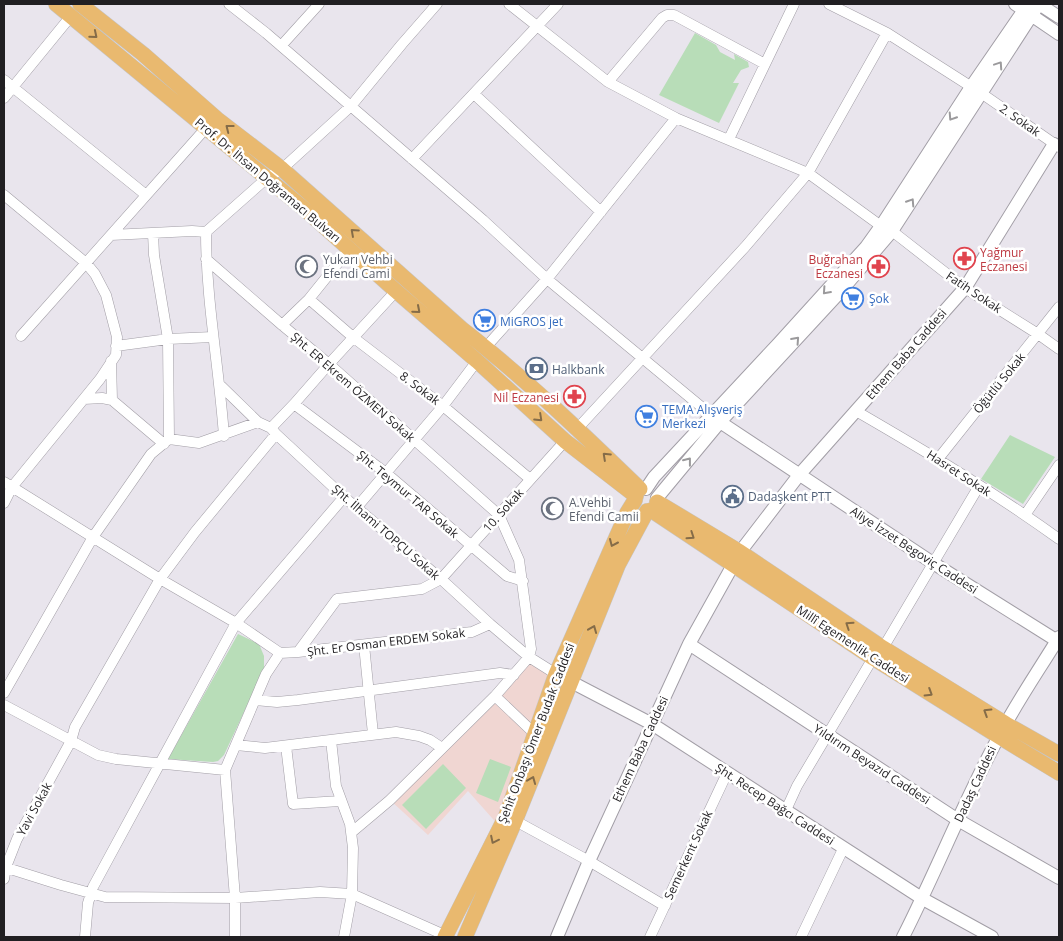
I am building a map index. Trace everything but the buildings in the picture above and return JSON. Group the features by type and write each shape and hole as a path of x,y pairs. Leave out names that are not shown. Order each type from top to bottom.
{"main road":[{"name":"Prof. Dr. İhsan Doğramacı Bulvarı","path":"56,4 75,10 143,54 217,119 282,170 577,429 646,499"},
{"name":"Prof. Dr. İhsan Doğramacı Bulvarı","path":"75,10 206,128 350,248 565,441 646,499"},
{"name":"Millî Egemenlik Caddesi","path":"646,499 878,653 1002,730 1059,773"},
{"name":"Şehit Onbaşı Ömer Budak Caddesi","path":"465,937 510,818 535,734 556,674 627,513 646,499"},
{"name":"Şehit Onbaşı Ömer Budak Caddesi","path":"447,937 510,818 571,683 646,499"},
{"name":"Millî Egemenlik Caddesi","path":"1002,730 1059,754"}],"street":[{"path":"229,4 281,46 483,220 547,279 716,419"},
{"path":"281,46 318,4"},
{"path":"111,234 206,232 267,178 282,170 351,106 437,4"},
{"name":"Fatih Sokak","path":"509,4 608,82 676,118 808,173 887,229 965,288 1038,334 1059,350"},
{"path":"412,159 558,4"},
{"path":"729,139 794,4"},
{"name":"2. Sokak","path":"829,4 887,33 976,90 1056,146"},
{"path":"646,499 716,419 835,298 887,229 976,90 1025,8 1039,4 1059,17"},
{"path":"1025,8 1059,34"},
{"path":"4,98 75,10"},
{"path":"608,82 662,18 667,15 674,15 765,64"},
{"path":"577,429 745,247 808,173 887,33"},
{"path":"4,80 146,195"},
{"path":"474,94 601,212"},
{"path":"356,508 444,406 486,348 547,279 676,118"},
{"path":"21,336 206,128"},
{"name":"Ethem Baba Caddesi","path":"557,937 589,861 689,644 737,558 799,475 965,288 1056,146"},
{"path":"4,195 86,263 95,274 106,295 117,337 116,355 100,379 8,485 4,502"},
{"path":"206,232 206,259 212,337 221,386 224,436"},
{"path":"4,693 93,537 152,454 167,441 168,340 154,255 153,233"},
{"path":"282,325 309,299 350,248"},
{"name":"Şht. ER Ekrem ÖZMEN Sokak","path":"206,259 329,364 499,515"},
{"name":"Yavi Sokak","path":"4,879 5,867 17,839 71,741 75,727 160,579 294,404 396,291"},
{"name":"8. Sokak","path":"309,299 354,338 444,406 530,480"},
{"name":"Öğütlü Sokak","path":"938,459 1059,307"},
{"path":"116,346 212,337"},
{"path":"111,361 112,400"},
{"name":"Şht. İlhami TOPÇU Sokak","path":"221,386 258,422 273,431 356,508 441,579 490,624 529,656 556,674"},
{"path":"84,399 102,398 112,400 167,441 199,444 258,422"},
{"name":"Şht. Teymur TAR Sokak","path":"294,404 386,473 507,576 523,582"},
{"name":"Hasret Sokak","path":"856,411 938,459 1059,539"},
{"name":"Aliye İzzet Begoviç Caddesi","path":"716,419 933,563 1059,640"},
{"name":"10. Sokak","path":"441,579 565,441"},
{"path":"1025,515 1059,465"},
{"path":"8,485 160,579 236,623 280,653 266,674 225,770 235,898 235,937"},
{"path":"786,810 797,786 827,734 979,486"},
{"path":"86,937 89,894 236,623 344,497"},
{"path":"352,832 390,800 495,696 529,656 531,649 523,582 516,550 499,515"},
{"path":"298,652 337,599 422,589 441,579"},
{"name":"Şht. Er Osman ERDEM Sokak","path":"280,653 472,632 490,624"},
{"name":"Dadaş Caddesi","path":"903,937 970,793 1002,730 1059,640"},
{"name":"Yıldırım Beyazıd Caddesi","path":"689,644 958,820 1059,878"},
{"path":"364,645 373,734"},
{"path":"255,700 277,702 500,673 514,675"},
{"name":"Şht. Recep Bağcı Caddesi","path":"556,674 652,724 922,899 992,937"},
{"path":"495,696 535,734"},
{"path":"4,705 88,751 109,758 225,770"},
{"path":"236,745 257,748 286,746 373,734 408,733 430,740 442,748"},
{"path":"331,740 335,781 340,802 348,816 352,832 352,894 344,937"},
{"path":"286,746 293,804 340,802"},
{"name":"Semerkent Sokak","path":"650,937 727,774"},
{"path":"510,818 589,861 665,906"},
{"path":"801,937 843,849"},
{"path":"5,867 89,894 106,897 235,898 320,892 352,894 447,937"}],"shaded area":[{"path":"529,657 556,674 500,827 468,791 428,835 390,800"}],"green space":[{"path":"695,33 716,45 720,52 735,60 734,54 748,62 749,67 741,70 733,83 739,83 719,123 659,95"},
{"path":"1010,435 1055,457 1023,504 981,479"},
{"path":"238,634 259,644 264,656 264,669 224,755 218,761 213,762 168,759"},
{"path":"490,759 511,767 498,802 476,793"},
{"path":"443,764 466,788 426,829 402,805"}],"place":[{"name":"Yağmur Eczanesi","path":"964,259"},
{"name":"Yukarı Vehbi Efendi Cami","path":"307,266"},
{"name":"Buğrahan Eczanesi","path":"879,266"},
{"name":"Şok","path":"853,298"},
{"name":"MiGROS jet","path":"484,321"},
{"name":"Halkbank","path":"536,369"},
{"name":"Nil Eczanesi","path":"575,397"},
{"name":"TEMA Alışveriş Merkezi","path":"646,416"},
{"name":"Dadaşkent PTT","path":"732,496"},
{"name":"A.Vehbi Efendi Camii","path":"553,509"}]}
